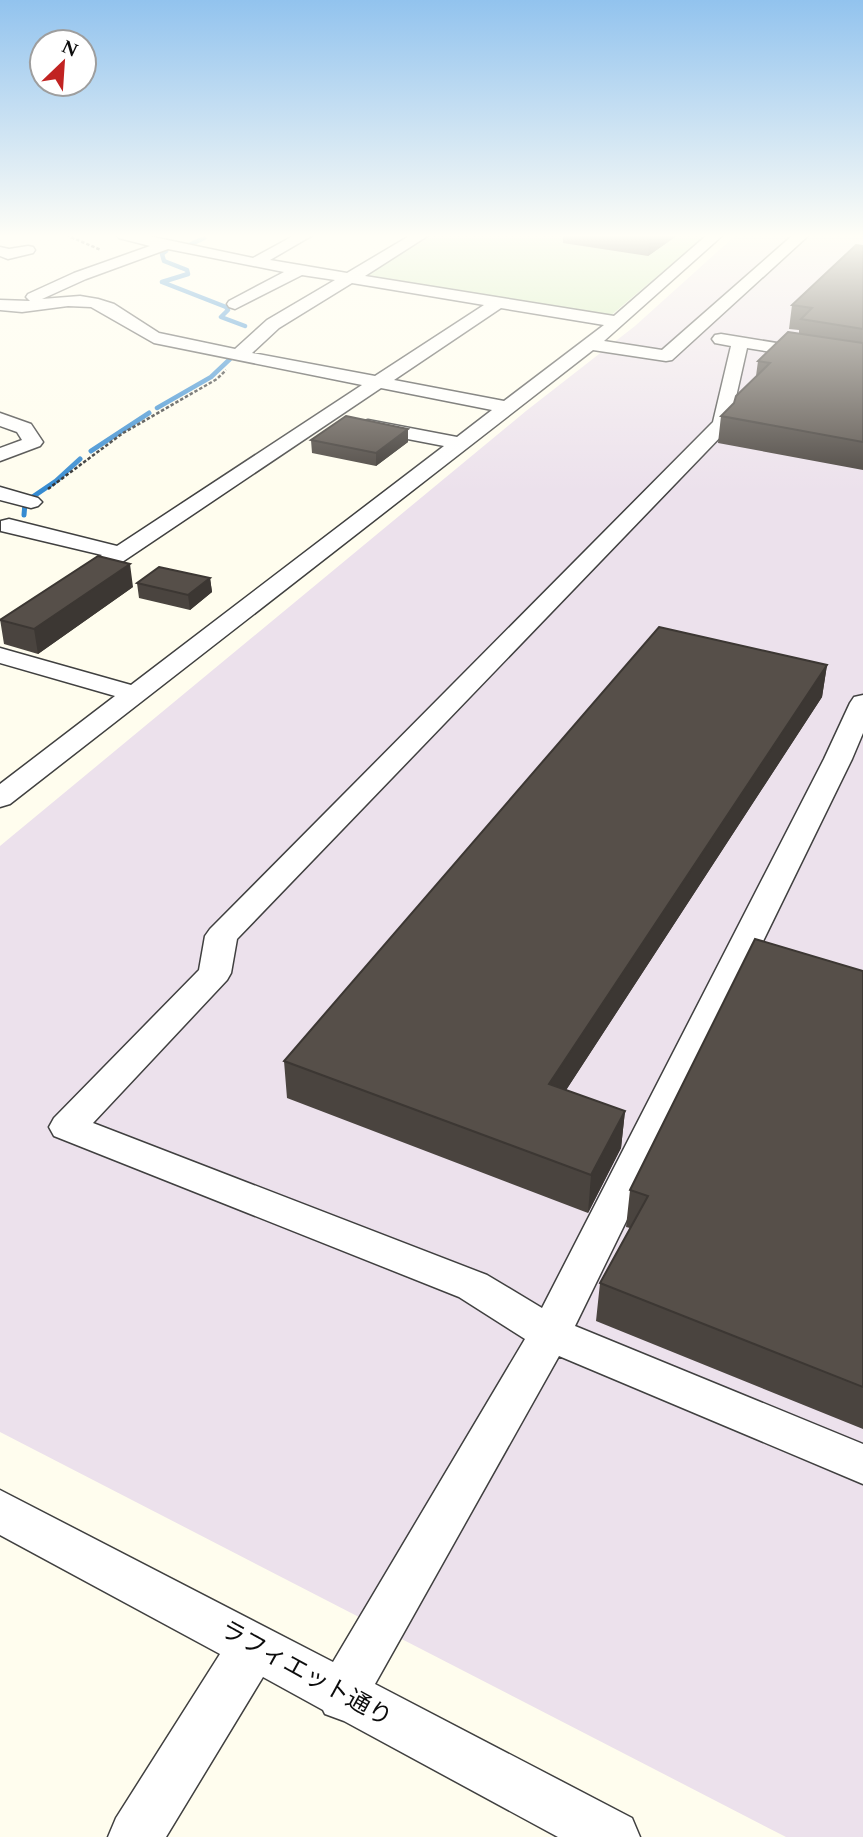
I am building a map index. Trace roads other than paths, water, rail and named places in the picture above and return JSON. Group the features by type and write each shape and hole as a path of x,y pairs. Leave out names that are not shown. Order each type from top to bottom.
{"street":[{"path":"128,321 153,337 238,356 506,407"},
{"path":"238,356 278,321"},
{"path":"55,597 471,321"},
{"path":"610,321 618,322"},
{"path":"588,345 666,356 704,321"},
{"path":"0,798 618,322"},
{"path":"688,335 863,362"},
{"path":"740,342 722,424 221,936 215,972 67,1127 472,1286 550,1334 863,1464"},
{"path":"325,417 459,443"},
{"path":"0,419 24,428 33,442 0,455"},
{"path":"0,493 31,502"},
{"path":"9,526 120,553"},
{"path":"0,655 135,694"},
{"path":"343,1696 364,1653 550,1334 850,762 863,703"},
{"name":"ラフィエット通り","path":"0,1511 254,1645 343,1696 613,1837"},
{"path":"135,1837 254,1645"}],"waterway":[{"path":"231,321 245,326"},
{"path":"157,408 211,377 230,359"},
{"path":"91,451 149,413"},
{"path":"31,498 56,481 80,459"},
{"path":"24,515 25,503"}]}
